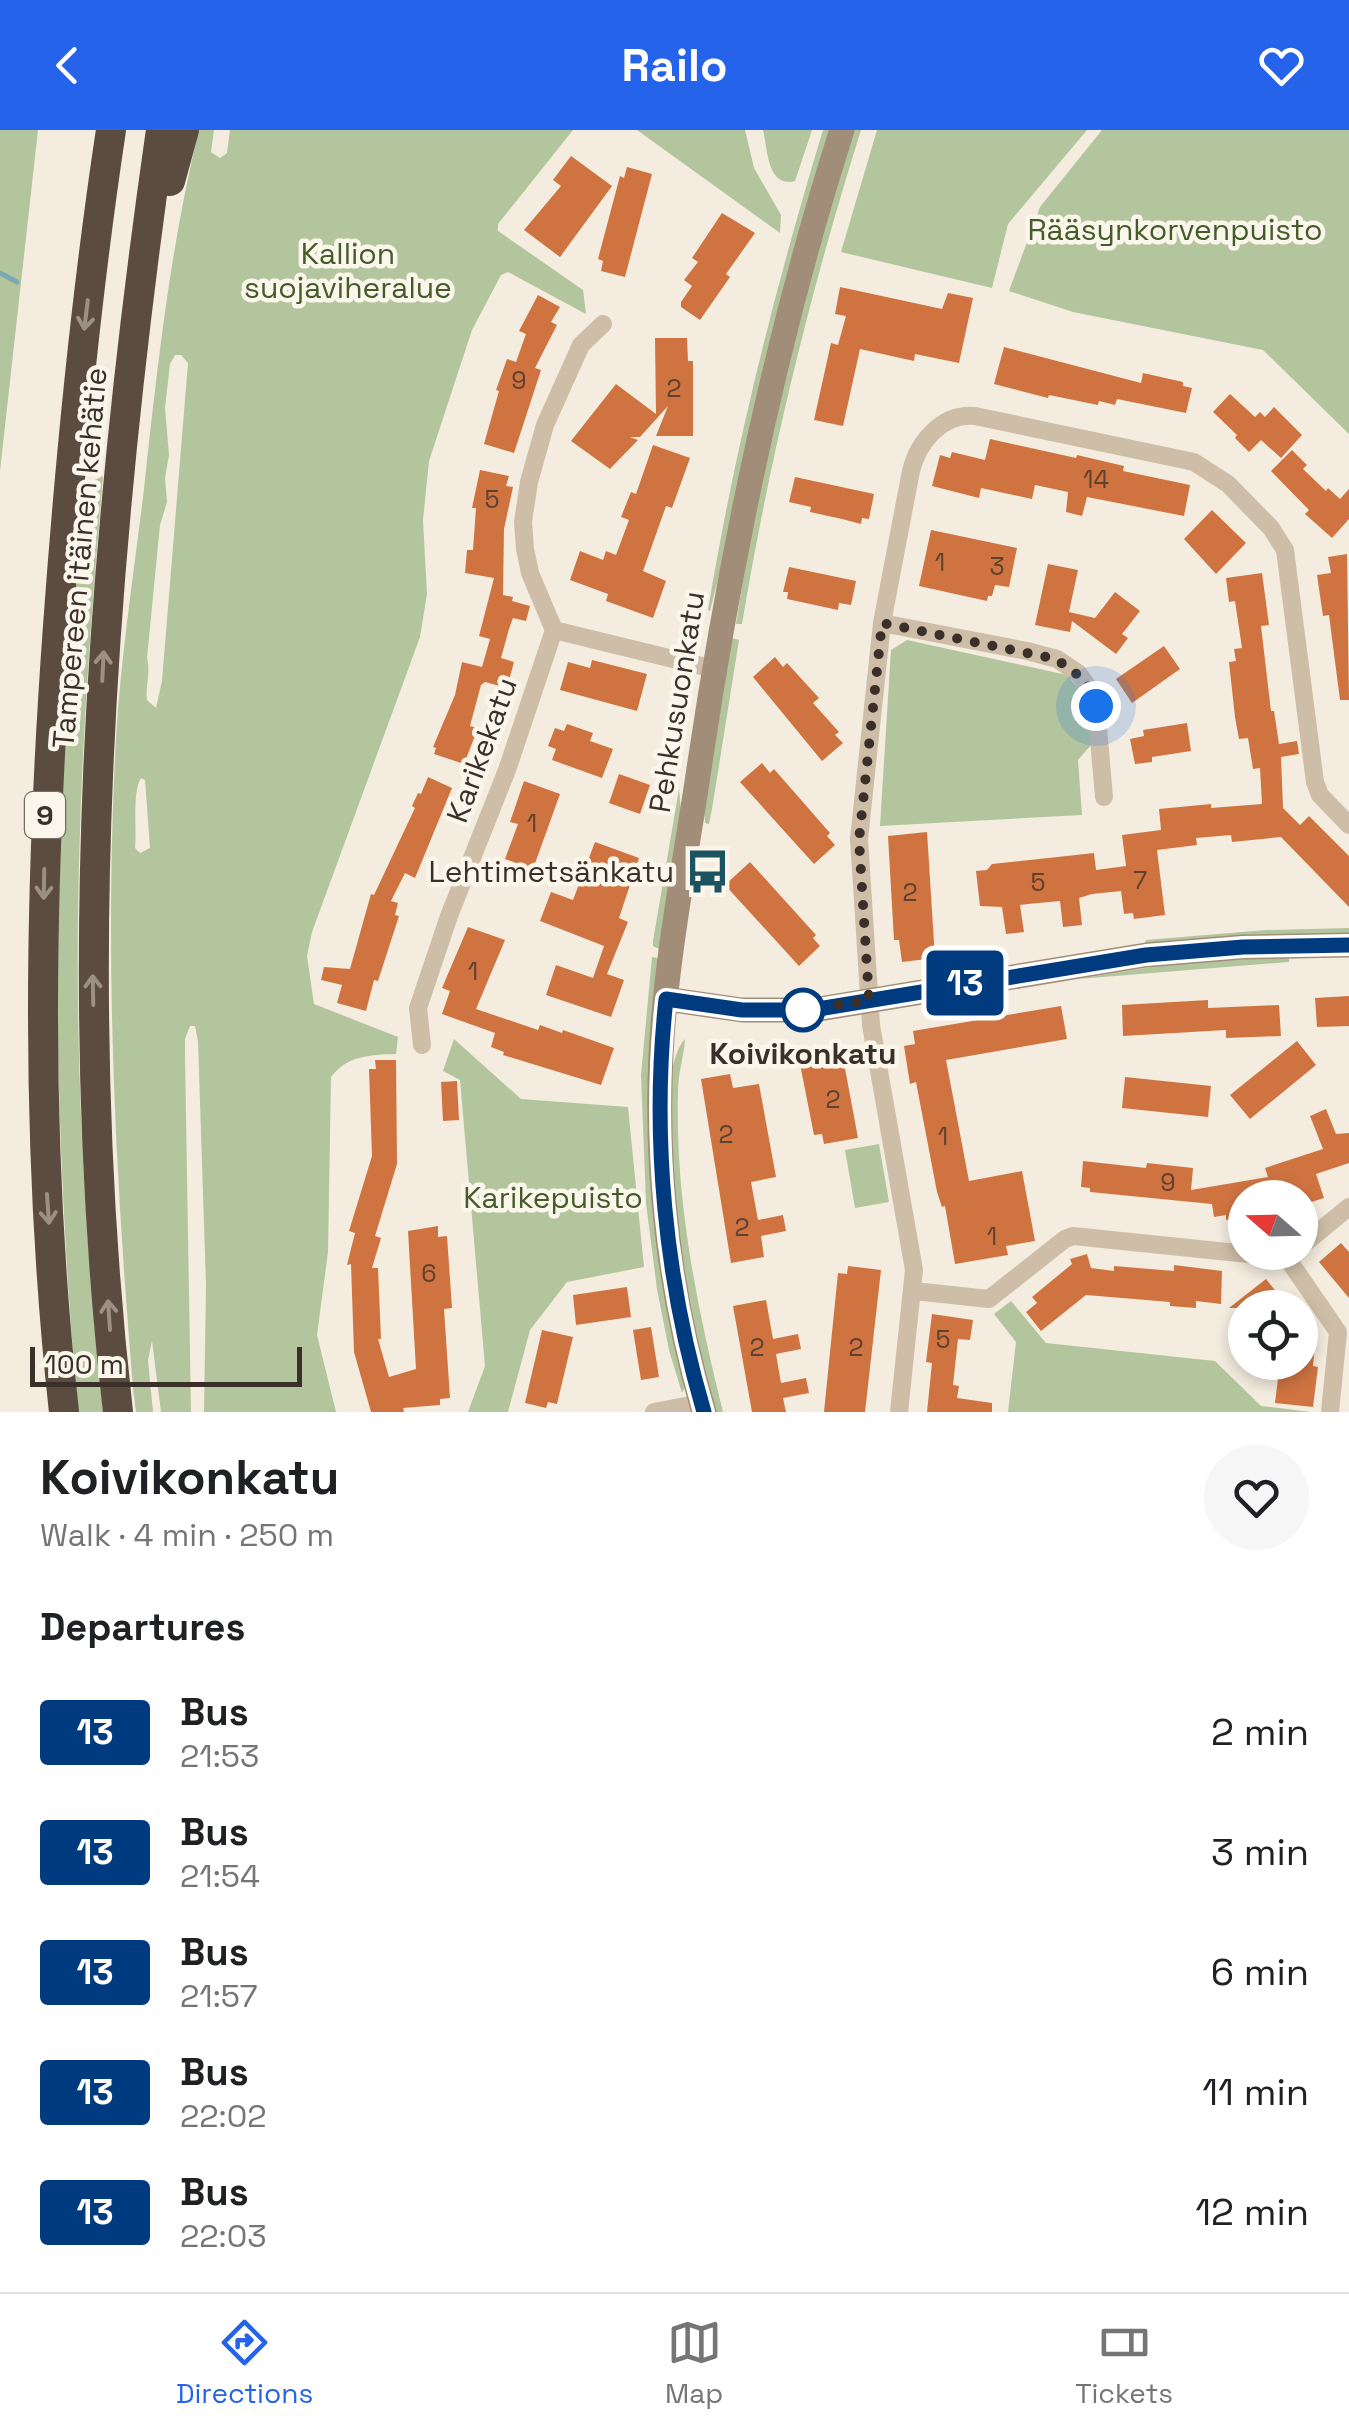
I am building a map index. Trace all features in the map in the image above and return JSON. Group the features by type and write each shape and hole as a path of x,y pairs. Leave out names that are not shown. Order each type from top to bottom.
{"highway":[{"path":"98,130 98,219"},
{"name":"Tampereen itäinen kehätie","path":"64,1412 46,1177 41,974 46,800 70,459 111,130"},
{"name":"Tampereen itäinen kehätie","path":"118,1412 98,1173 92,984 96,802 118,472 161,130"},
{"path":"140,290 184,130"}],"main road":[{"name":"Pehkusuonkatu","path":"702,1407 675,1281 664,1190 660,1099 666,999 726,598 774,376 842,130"},
{"path":"666,999 762,1012 812,1010 1146,955 1243,947 1349,945"}],"street":[{"path":"603,324 581,345 545,425 523,522 530,573 554,630 714,669"},
{"path":"899,1412 914,1291 913,1258 869,1000 859,840 882,623 916,453 929,434 953,419 975,416 1194,462 1228,484 1283,544 1315,782 1320,795 1349,825"},
{"path":"882,623 1028,651 1069,666 1086,681 1096,706 1104,797"},
{"name":"Karikekatu","path":"422,1044 418,1008 448,916 508,770 554,630"},
{"path":"1318,1233 1349,1207"},
{"path":"914,1291 989,1300 1074,1236 1228,1248"},
{"path":"1303,1270 1338,1332 1330,1412"},
{"path":"654,1412 702,1407"}],"green space":[{"path":"0,130 38,130 0,471"},
{"name":"Kallion suojaviheralue","path":"199,130 214,130 211,152 220,158 227,153 230,130 573,130 498,224 498,231 583,290 586,314 508,272 501,275 472,330 429,461 423,520 427,594 420,637 312,932 307,956 314,1004 398,1037 396,1054 352,1060 331,1077 328,1252 317,1335 336,1412 204,1412 206,1285 195,1026 190,1026 185,1039 191,1412 161,1412 152,1341 148,1360 153,1412 136,1412 133,1388 113,1063 111,901 116,738 159,354","holes":["175,355 181,355 188,363 162,681 156,708 147,700 147,658 160,525 167,502 165,408 170,364","141,778 145,780 150,848 140,853 135,848 135,811"]},
{"path":"637,130 745,130 754,168 781,215 780,233"},
{"path":"763,130 812,130 795,181 786,182 774,173"},
{"path":"823,130 831,130 710,611 731,488 758,368"},
{"path":"852,130 861,130 808,313 765,499 742,624 736,624 758,488 806,283"},
{"path":"877,130 1087,130 1008,224 992,288 841,252"},
{"name":"Rääsynkorvenpuisto","path":"1102,130 1349,130 1349,434 1263,350 1073,312 1009,291 1040,207"},
{"path":"103,476 80,815 78,1001 82,1138 103,1412 78,1412 59,1090 58,849 65,696 83,480 91,482"},
{"path":"732,638 739,640 709,824 705,823 704,810"},
{"path":"907,640 1067,675 1087,699 1091,745 1078,760 1082,815 880,826 891,650"},
{"path":"679,789 681,811 659,949 653,941"},
{"path":"1349,928 1349,936 1145,944 1146,940 1266,930"},
{"path":"652,957 658,958 685,1387 682,1393 657,1289 646,1203 641,1075"},
{"path":"1289,957 1289,962 1078,979 1182,962"},
{"name":"Karikepuisto","path":"454,1039 521,1099 628,1107 644,1267 567,1282 530,1330 508,1412 468,1412 485,1366 460,1080 443,1071"},
{"path":"685,1039 678,1092 684,1213 723,1412 716,1412 712,1402 695,1325 670,1158 673,1065"},
{"path":"879,1144 889,1202 855,1208 845,1150"},
{"path":"1011,1301 1046,1343 1215,1361 1228,1374 1228,1380 1234,1380 1261,1406 1311,1412 1008,1412 1016,1342 994,1314"}],"building":[{"path":"571,156 612,186 560,257 524,230 561,186 553,180"},
{"path":"627,167 652,174 625,277 601,271 603,261 598,259 620,176 624,178"},
{"path":"722,213 755,233 700,320 681,307 692,286 684,280 698,262 692,258"},
{"path":"840,287 942,309 948,293 973,298 959,363 915,354 914,361 860,349 843,426 814,420 831,343 838,345 846,316 835,314"},
{"path":"538,295 560,307 551,322 557,325 535,368 541,370 514,453 484,444 507,359 516,362 526,334 519,331"},
{"path":"655,338 687,338 688,361 693,361 693,436 656,436 668,406 640,437 630,437 638,440 610,469 571,441 616,384 656,414"},
{"path":"1004,347 1141,383 1143,373 1183,382 1183,386 1192,388 1186,413 1117,399 1115,405 1099,401 1098,405 1049,395 1048,398 994,384"},
{"path":"1230,394 1255,417 1260,412 1265,417 1274,407 1302,435 1281,458 1261,440 1249,452 1213,412"},
{"path":"990,439 1076,458 1077,455 1124,466 1123,471 1190,485 1184,516 1087,497 1082,516 1066,512 1068,492 1035,485 1032,499 981,488 979,498 932,486 940,455 950,458 952,452 985,460"},
{"path":"653,445 690,458 672,508 666,506 643,571 666,581 653,618 606,601 608,594 570,580 580,551 603,560 606,551 616,555 629,520 621,517 631,492 636,494"},
{"path":"1292,450 1307,465 1303,469 1326,491 1328,488 1340,499 1349,489 1349,519 1332,538 1305,514 1309,510 1271,471"},
{"path":"480,470 509,476 506,486 513,487 504,529 503,595 530,606 526,621 513,618 509,629 501,658 514,662 507,688 485,682 481,685 470,726 478,728 464,764 434,754 433,747 455,695 462,662 482,667 490,639 479,636 494,578 465,573 467,550 473,550 476,508 472,508"},
{"path":"795,477 874,494 869,519 862,518 861,524 810,512 811,507 789,502"},
{"path":"1212,510 1246,543 1216,574 1184,539"},
{"path":"931,530 1017,548 1009,587 995,585 987,601 919,586"},
{"path":"1347,554 1349,700 1340,700 1329,615 1323,616 1317,575 1331,573 1328,557"},
{"path":"1048,564 1078,570 1069,612 1095,618 1115,592 1140,611 1122,634 1128,638 1116,654 1072,621 1070,632 1035,625"},
{"path":"789,567 856,581 851,605 839,603 838,610 787,599 788,592 783,592"},
{"path":"1262,573 1269,625 1261,626 1271,711 1279,744 1297,741 1299,754 1281,757 1283,808 1300,825 1309,816 1349,856 1349,907 1281,837 1232,842 1231,835 1196,838 1197,845 1157,850 1165,915 1134,919 1133,913 1124,914 1121,891 1092,894 1079,898 1082,925 1063,927 1060,901 1028,904 1020,905 1024,932 1006,934 1002,907 980,906 976,871 987,870 992,864 1094,853 1096,870 1126,866 1122,835 1161,830 1159,809 1262,804 1260,768 1253,769 1248,738 1239,739 1235,717 1229,662 1236,661 1234,649 1242,648 1235,601 1229,602 1226,578"},
{"path":"1164,646 1180,669 1132,703 1116,679"},
{"path":"775,657 783,667 787,663 819,698 813,703 839,732 835,735 843,743 822,761 753,677"},
{"path":"592,660 647,674 637,711 560,690 568,662 590,668"},
{"path":"1187,723 1191,751 1135,764 1130,739 1144,736 1143,730"},
{"path":"567,724 593,733 590,741 613,749 602,778 552,760 556,749 548,746 555,728 564,731"},
{"path":"762,763 770,773 774,769 830,833 827,836 835,845 814,864 740,782"},
{"path":"619,774 650,785 640,814 609,803"},
{"path":"428,777 452,788 415,878 405,873 391,901 398,903 395,915 399,916 366,1011 337,1003 342,985 321,980 324,967 350,969 371,894 374,895"},
{"path":"524,781 560,794 533,869 505,859 518,824 510,822"},
{"path":"927,832 935,958 902,962 899,940 894,940 888,836"},
{"path":"595,842 639,858 619,918 628,922 607,974 624,980 611,1017 546,995 556,965 593,978 604,946 540,921 551,892 573,900"},
{"path":"750,862 816,935 813,938 820,946 799,966 725,885"},
{"path":"468,927 505,940 476,1009 538,1030 540,1025 562,1033 563,1030 614,1048 601,1085 503,1055 504,1052 491,1047 495,1033 442,1014 450,991 442,988"},
{"path":"1349,996 1349,1026 1317,1027 1315,998"},
{"path":"1208,1000 1208,1008 1279,1005 1281,1036 1226,1038 1226,1030 1123,1036 1122,1005"},
{"path":"1061,1006 1067,1039 946,1060 969,1181 1022,1171 1035,1241 1006,1246 1008,1255 955,1264 916,1082 910,1084 904,1046 915,1044 913,1031"},
{"path":"1297,1041 1316,1065 1250,1119 1230,1095"},
{"path":"841,1047 858,1138 824,1144 822,1134 814,1135 800,1064 809,1062 807,1053"},
{"path":"375,1060 396,1060 397,1164 375,1236 381,1238 372,1268 378,1268 378,1339 389,1377 416,1369 408,1231 438,1226 438,1237 447,1236 452,1308 444,1309 450,1398 440,1399 440,1405 403,1408 404,1412 371,1412 354,1352 351,1264 347,1265 355,1233 349,1231 372,1156 369,1069 376,1069"},
{"path":"730,1074 733,1088 759,1084 776,1177 751,1182 758,1220 783,1215 786,1231 761,1236 764,1257 731,1263 701,1079"},
{"path":"1125,1077 1211,1086 1208,1117 1122,1108"},
{"path":"457,1081 459,1120 443,1121 441,1082"},
{"path":"1326,1109 1336,1134 1349,1133 1349,1163 1316,1174 1318,1180 1250,1180 1268,1177 1265,1168 1323,1149 1310,1116"},
{"path":"1083,1161 1193,1168 1191,1190 1228,1184 1228,1220 1226,1215 1214,1217 1212,1204 1090,1192 1090,1188 1081,1187"},
{"path":"1341,1243 1349,1252 1349,1298 1319,1262"},
{"path":"1087,1254 1091,1268 1114,1271 1114,1266 1174,1271 1174,1265 1222,1271 1221,1304 1196,1301 1196,1308 1086,1295 1041,1331 1026,1312 1037,1303 1032,1297 1072,1264 1070,1259"},
{"path":"848,1266 881,1270 865,1412 824,1412 838,1273 847,1274"},
{"path":"1266,1279 1275,1290 1252,1290"},
{"path":"627,1287 631,1317 576,1325 573,1295"},
{"path":"766,1300 773,1339 798,1334 801,1349 776,1354 781,1383 806,1378 809,1393 783,1398 786,1412 752,1412 733,1306"},
{"path":"932,1314 973,1320 970,1340 958,1339 953,1385 959,1386 957,1398 992,1403 992,1412 927,1412 932,1363 926,1362"},
{"path":"651,1327 659,1377 641,1380 633,1330"},
{"path":"542,1330 573,1337 557,1404 548,1402 546,1408 525,1403"},
{"path":"1278,1380 1316,1380 1313,1407 1275,1403"}],"waterway":[{"path":"0,273 17,282"}],"bus line":[{"name":"13","path":"704,1412 675,1281 664,1190 660,1077 666,999 762,1012 812,1010 1146,955 1243,947 1349,945"}],"place":[{"name":"Lehtimetsänkatu","path":"707,872"},
{"name":"Koivikonkatu","path":"803,1010"}],"route":[{"path":"803,1010 869,1000 859,840 882,623 1056,659 1086,681 1096,706"}]}
